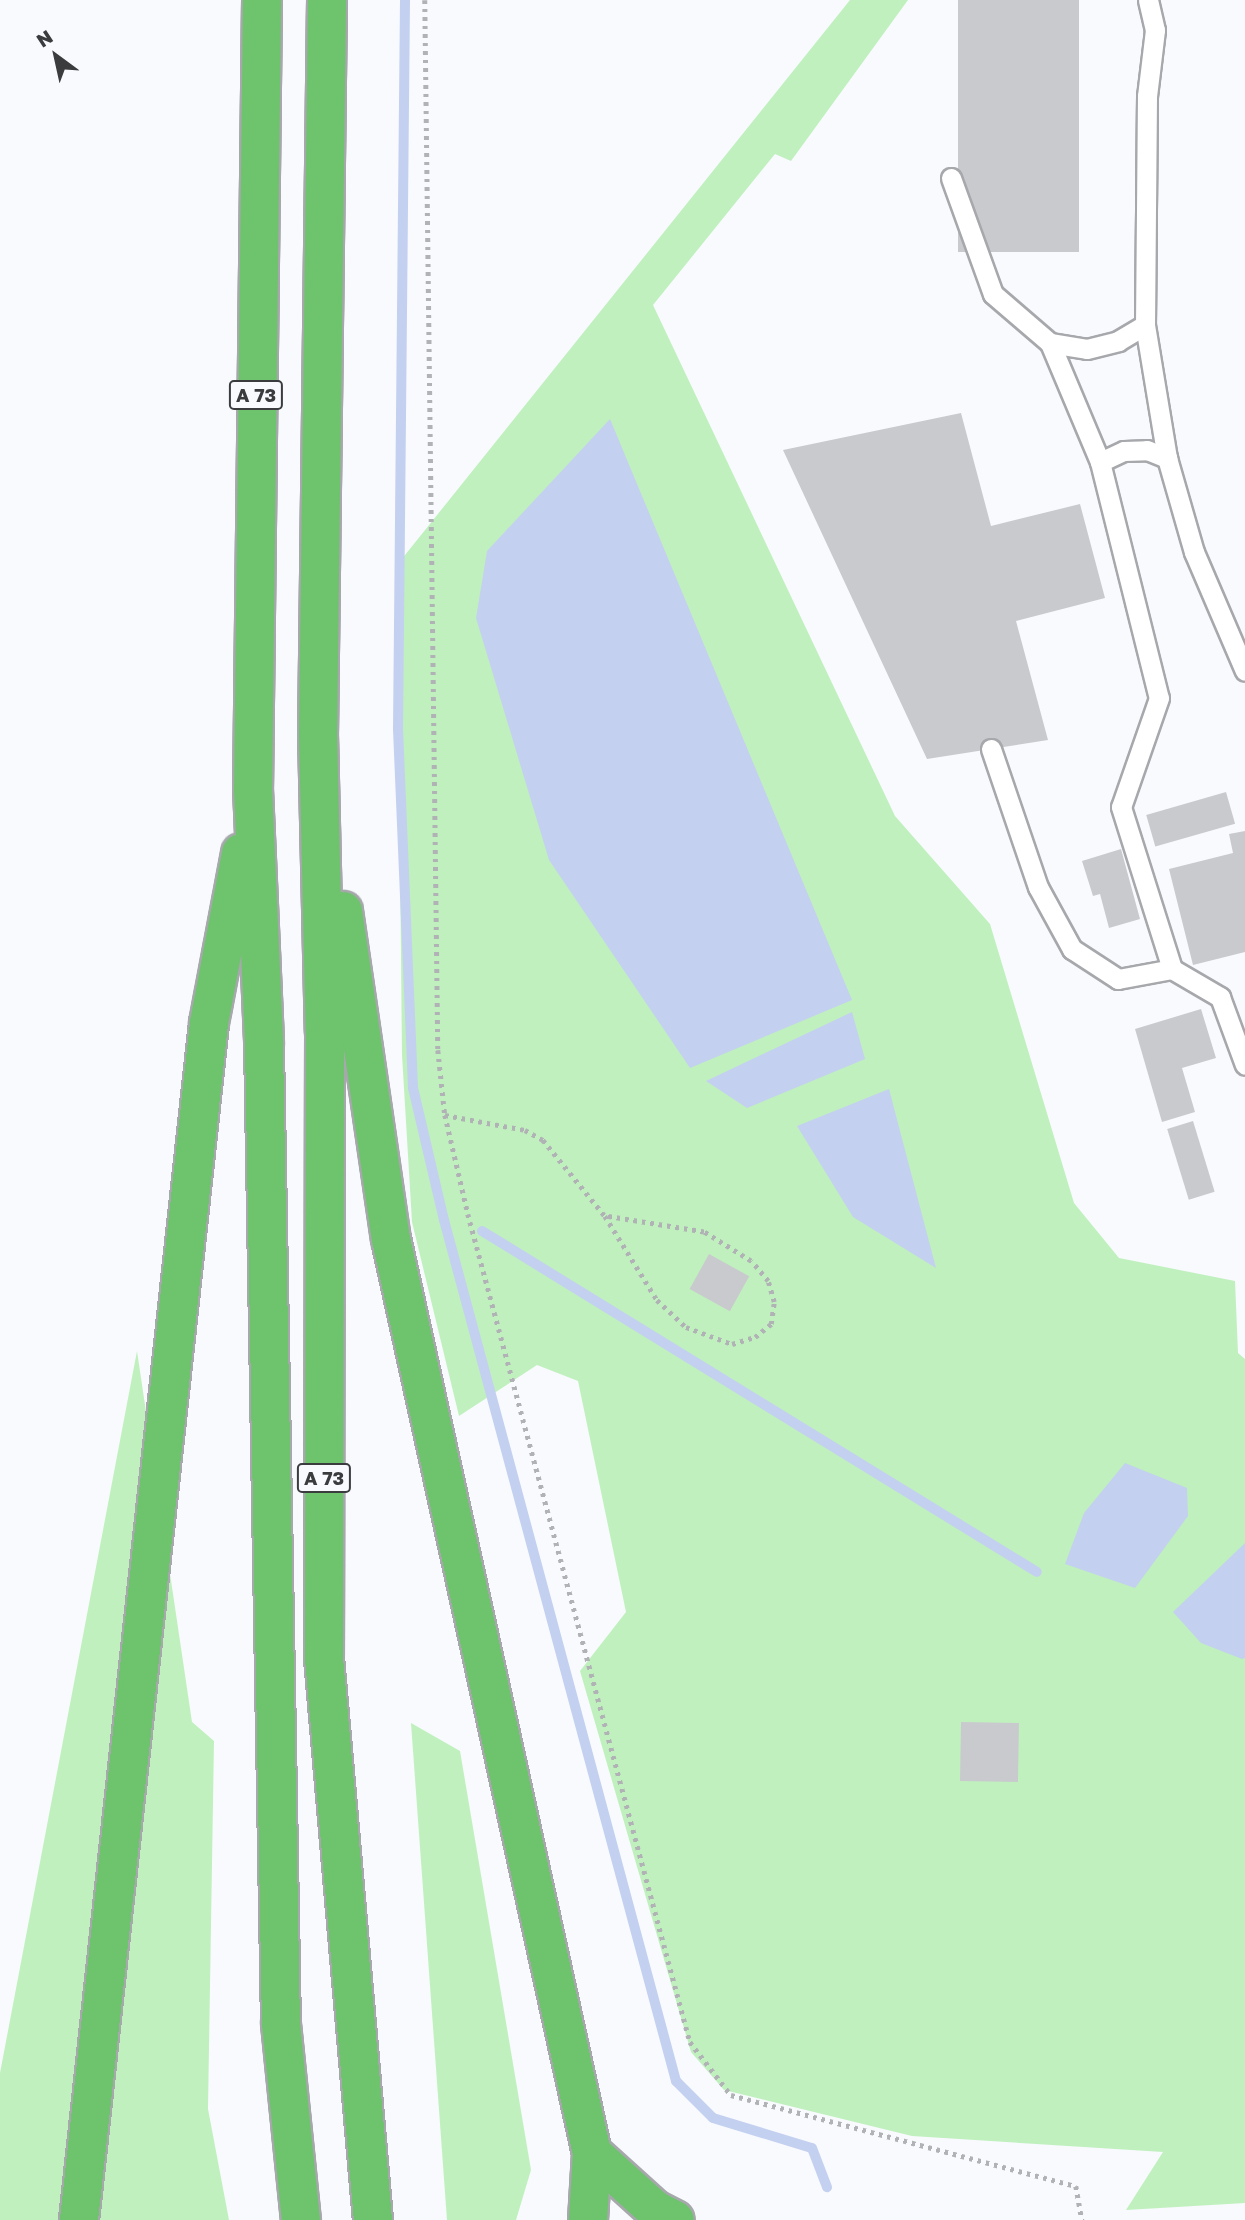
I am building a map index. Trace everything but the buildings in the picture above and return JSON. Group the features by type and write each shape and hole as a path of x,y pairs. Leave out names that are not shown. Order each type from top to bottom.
{"highway":[{"name":"A 73","path":"262,0 253,789 264,1044 281,2024 301,2220"},
{"name":"A 73","path":"327,0 318,734 325,1032 324,1658 373,2220"},
{"path":"318,734 391,1239 592,2153 588,2220"},
{"path":"79,2220 209,1023 253,789"},
{"path":"592,2153 635,2193 675,2220"}],"lane":[{"path":"1148,0 1155,30 1147,96 1144,325 1167,458 1194,552 1245,671"},
{"path":"951,178 993,294 1049,343 1100,462 1159,698 1121,807 1172,969"},
{"path":"1049,343 1087,349 1118,341 1144,325"},
{"path":"1100,462 1135,450 1167,458"},
{"path":"991,749 1038,887 1072,950 1118,979 1172,969 1220,997 1245,1065"}],"path":[{"path":"425,0 438,1050 445,1115 468,1214 690,2042 731,2095 1076,2186 1082,2220"},
{"path":"445,1115 525,1130 543,1140 605,1216 657,1300 686,1327 732,1344 755,1337 771,1324 774,1302 768,1281 751,1261 704,1232 605,1216"}],"green space":[{"path":"850,0 908,0 791,161 775,154 653,305 895,816 990,924 1074,1203 1119,1258 1235,1281 1238,1353 1245,1359 1245,2203 1126,2210 1163,2152 912,2136 724,2090 691,2052 580,1671 626,1612 578,1381 537,1365 459,1416 412,1222 402,1055 397,565"},
{"path":"137,1351 192,1722 214,1741 208,2109 229,2220 0,2220 0,2073"},
{"path":"411,1723 460,1751 531,2170 516,2220 447,2220"}],"water":[{"path":"610,419 852,1000 690,1068 549,860 476,618 487,551"},
{"path":"852,1012 865,1059 747,1108 706,1081"},
{"path":"889,1089 936,1268 853,1217 797,1126"},
{"path":"1125,1463 1187,1488 1188,1516 1135,1588 1065,1564 1084,1513"},
{"path":"1245,1543 1245,1658 1242,1659 1201,1643 1173,1612"}],"waterway":[{"path":"405,0 398,729 413,1088 444,1220 676,2081 713,2118 812,2148 827,2187"},
{"path":"482,1231 1037,1572"}]}
